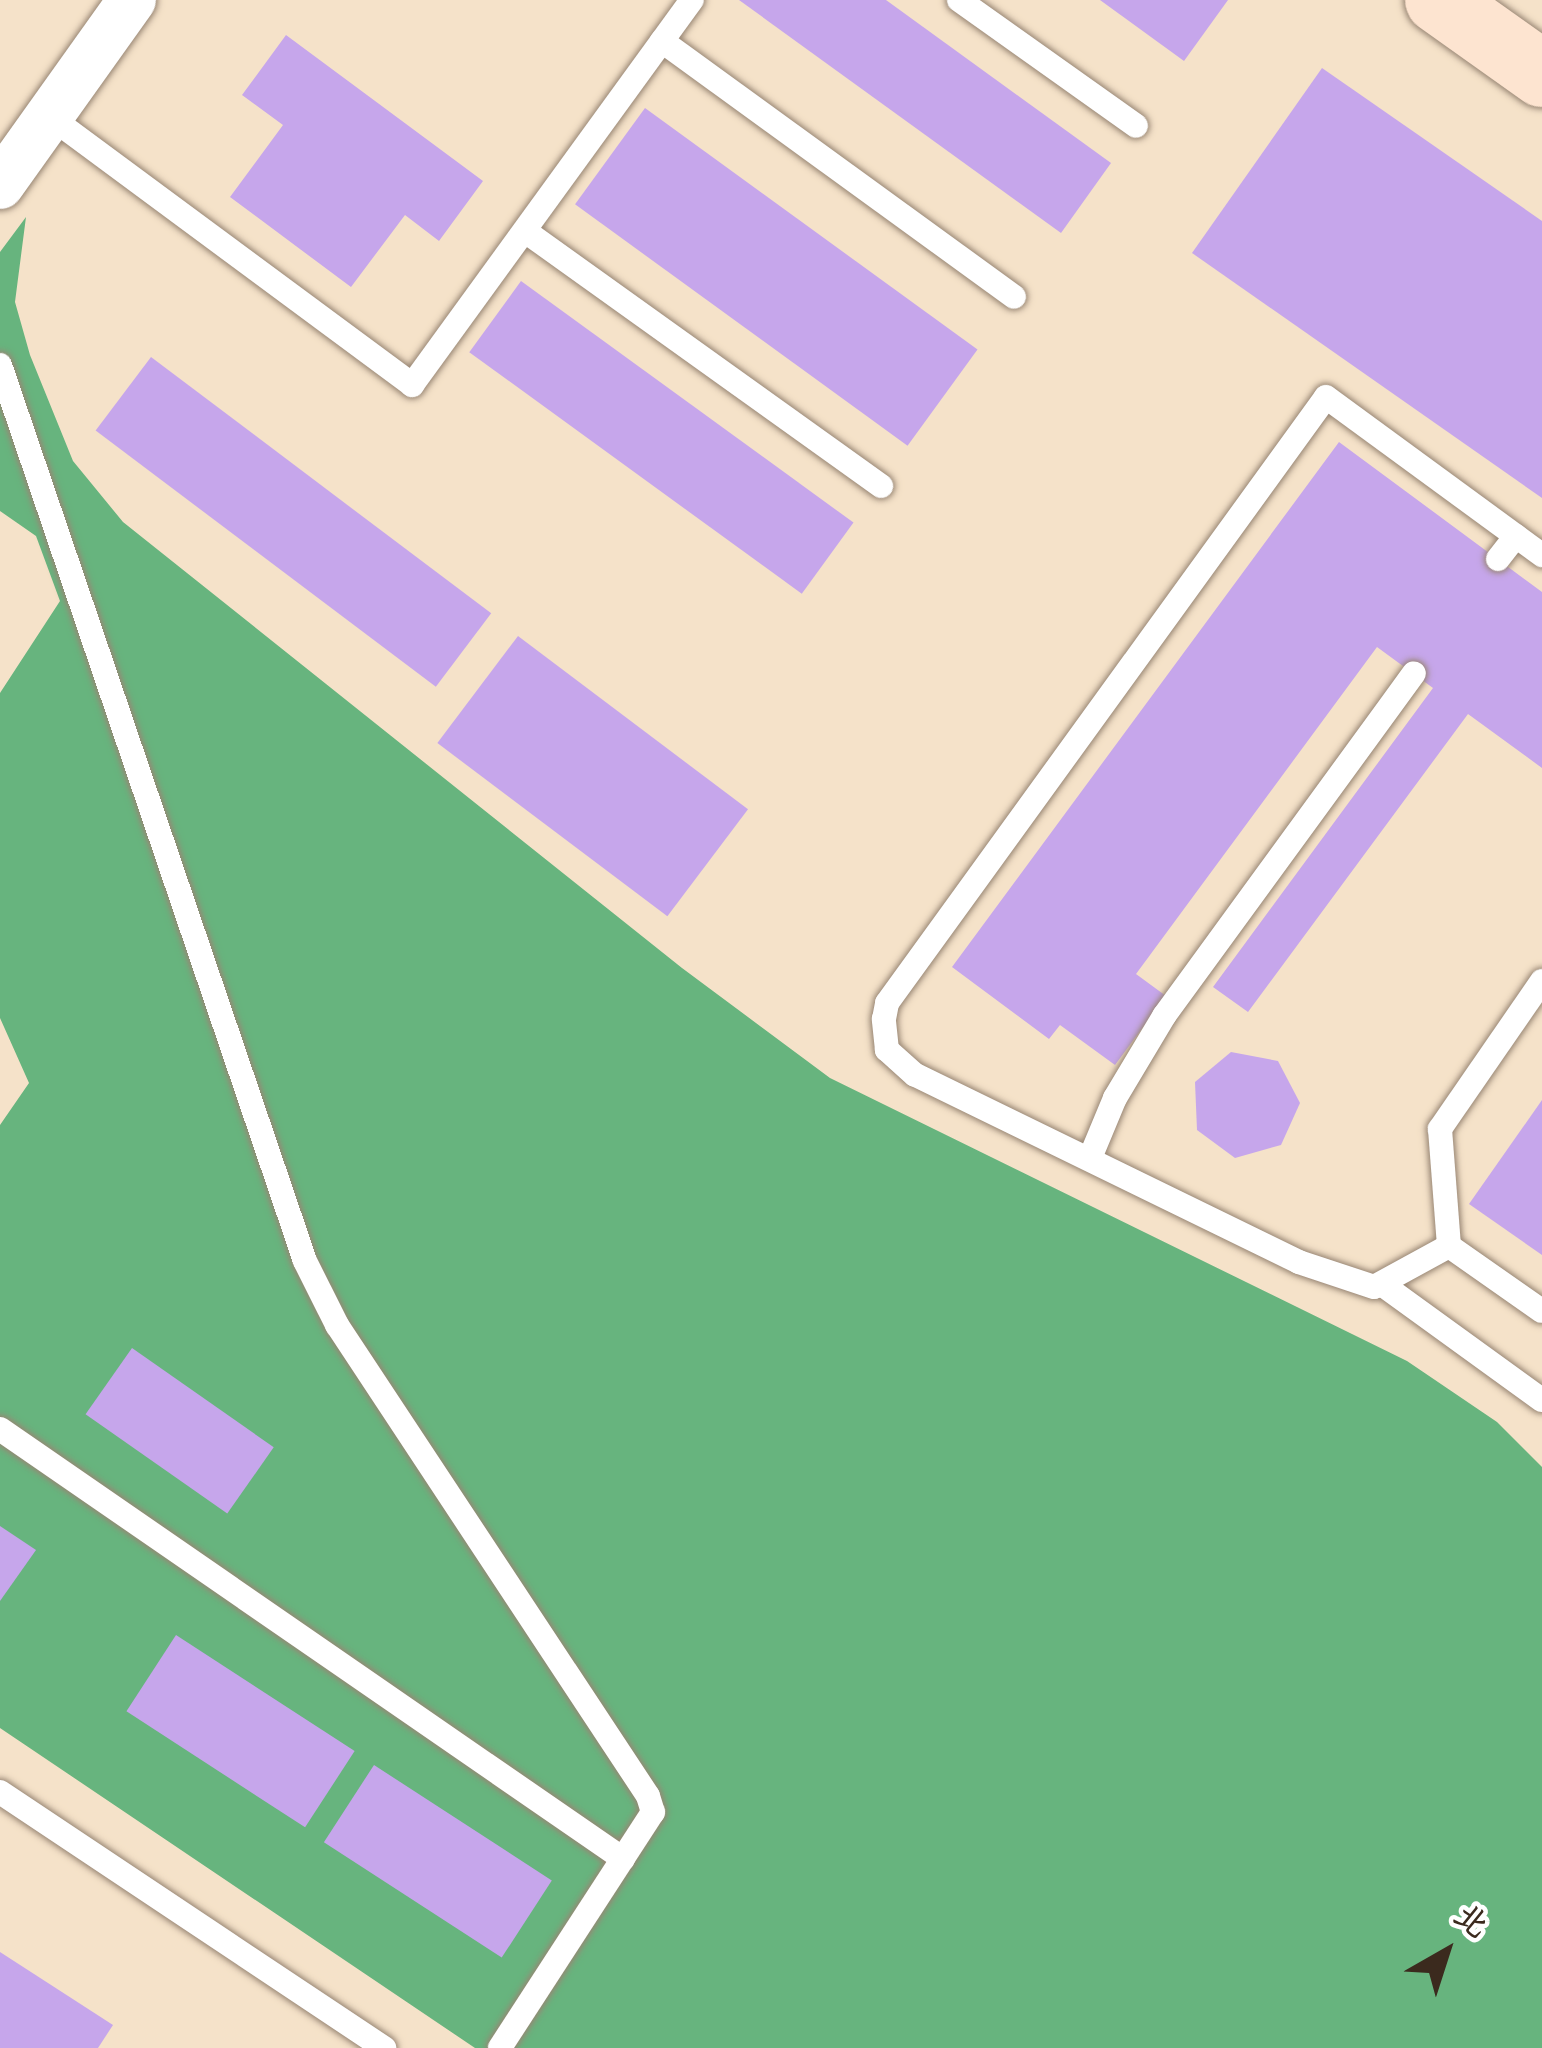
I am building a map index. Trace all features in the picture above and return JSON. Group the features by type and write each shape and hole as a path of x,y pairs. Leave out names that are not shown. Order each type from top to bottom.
{"main road":[{"path":"1438,0 1542,74"}],"street":[{"path":"0,185 132,0"}],"lane":[{"path":"49,116 412,385 692,0"},
{"path":"959,0 1136,126"},
{"path":"662,41 1014,298"},
{"path":"525,231 880,485"},
{"path":"0,364 305,1261 337,1325 648,1796 653,1812 500,2048"},
{"path":"1542,555 1326,397 887,1003 886,1050 897,1064 1299,1262 1383,1285 1542,1400"},
{"path":"1498,559 1516,536"},
{"path":"1090,1158 1115,1098 1164,1016 1414,673"},
{"path":"1449,1246 1440,1129 1542,981"},
{"path":"1383,1285 1449,1246"},
{"path":"1449,1246 1542,1311"},
{"path":"0,1429 623,1859"},
{"path":"0,1792 384,2048"}],"green space":[{"path":"26,217 15,302 30,355 73,461 123,522 682,968 830,1078 1407,1361 1497,1422 1542,1467 1542,2048 475,2048 0,1728 0,1125 29,1083 0,1018 0,693 60,601 36,536 0,511 0,252"}],"building":[{"path":"739,0 886,0 1111,163 1061,233"},
{"path":"1100,0 1228,0 1184,61"},
{"path":"286,35 483,181 439,241 405,215 351,287 230,197 283,125 242,95"},
{"path":"1322,68 1542,221 1542,498 1192,253"},
{"path":"645,108 978,350 908,446 575,204"},
{"path":"521,281 854,523 802,594 469,352"},
{"path":"151,357 491,613 436,687 96,430"},
{"path":"1339,442 1542,592 1542,768 1468,714 1248,1012 1213,987 1433,688 1377,647 1136,974 1166,996 1115,1065 1060,1025 1049,1039 952,967"},
{"path":"518,636 748,809 667,916 437,743"},
{"path":"1231,1052 1278,1061 1300,1103 1281,1145 1235,1158 1197,1130 1195,1082"},
{"path":"1542,1100 1542,1255 1469,1204"},
{"path":"132,1348 274,1447 227,1514 86,1414"},
{"path":"0,1526 36,1550 0,1601"},
{"path":"176,1635 355,1751 305,1827 126,1711"},
{"path":"374,1765 552,1880 502,1958 324,1842"},
{"path":"0,1952 113,2025 98,2048 0,2048"}]}
